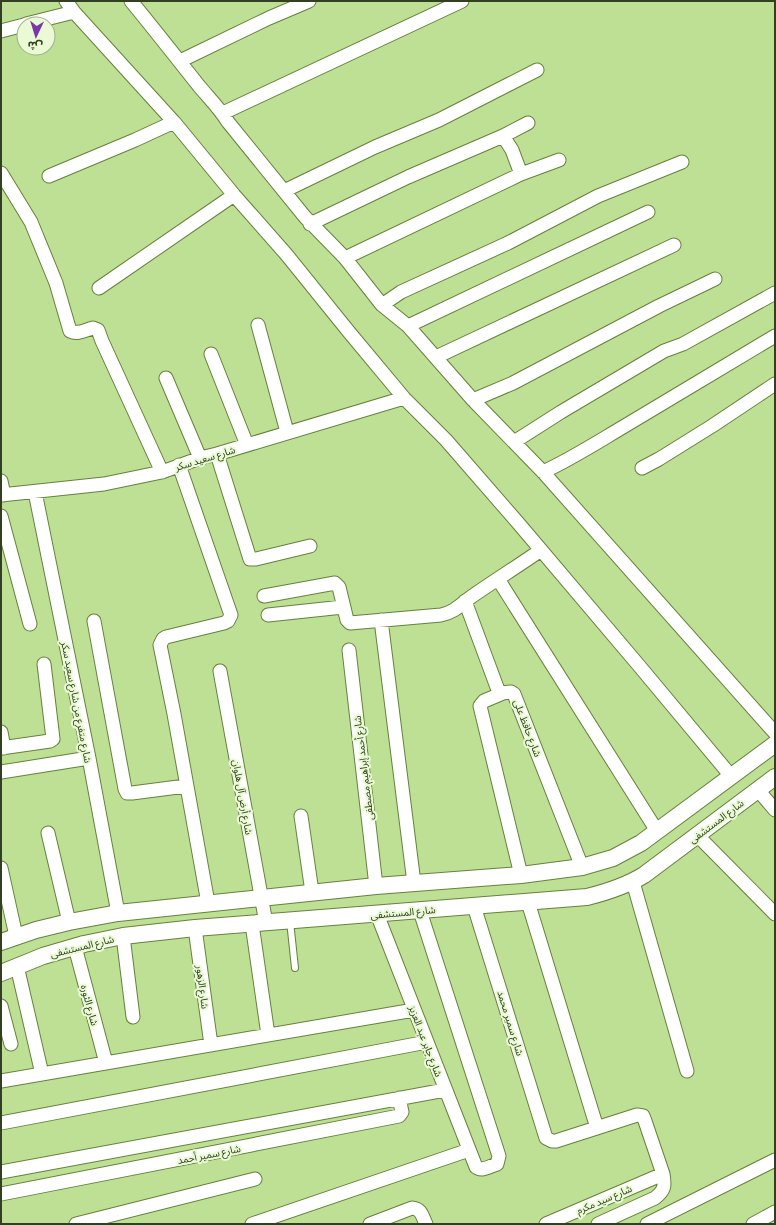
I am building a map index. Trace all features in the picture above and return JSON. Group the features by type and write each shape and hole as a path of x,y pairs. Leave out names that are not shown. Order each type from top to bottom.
{"street":[{"path":"66,1 74,12 174,122 234,195 286,254 404,398 446,440 642,668 731,776"},
{"path":"131,1 200,87 223,113 310,224 345,258 382,304 408,326 473,400 543,472 775,733"},
{"path":"180,61 269,18 309,1"},
{"path":"223,113 462,1"},
{"path":"56,16 74,12"},
{"path":"1,31 16,27"},
{"path":"284,191 375,147 439,120 537,70"},
{"path":"49,176 174,122"},
{"path":"310,224 408,177 503,136 528,123"},
{"path":"503,136 512,150 521,174"},
{"path":"345,258 521,174 559,160"},
{"path":"382,304 401,292 508,243 598,196 682,162"},
{"path":"1,173 31,222 56,283 70,330 78,333 93,328 98,330 102,342 162,472"},
{"path":"99,288 234,195"},
{"path":"408,326 648,212"},
{"path":"436,357 674,245"},
{"path":"473,400 513,383 659,306 715,279"},
{"path":"514,442 561,412 664,351 683,344 775,293"},
{"path":"258,325 287,432"},
{"path":"543,472 572,458 714,371 775,336"},
{"path":"211,354 247,445"},
{"path":"166,378 200,458"},
{"path":"642,468 672,451 775,384"},
{"name":"شارع سعيد سكر","path":"2,495 104,484 162,472 200,458 404,398"},
{"path":"217,454 250,559 256,559 310,546"},
{"path":"179,465 232,615 228,622 224,624 166,637 160,645 208,903"},
{"path":"1,481 2,495"},
{"name":"شارع متفرع من شارع سعيد سكر","path":"35,492 89,758 118,913"},
{"path":"1,516 30,624"},
{"path":"264,596 333,583 337,584 339,587 346,620 350,623 441,615 456,609 465,601 541,550"},
{"path":"498,579 657,831"},
{"name":"شارع حافظ على","path":"465,601 498,690 501,693 511,692 514,694 582,867"},
{"path":"268,615 343,607"},
{"path":"381,620 414,883"},
{"path":"94,621 125,789 127,793 186,786"},
{"name":"شارع أحمد إبراهيم مصطفى","path":"349,650 376,886"},
{"path":"1,732 2,748 50,741 52,738 44,664"},
{"name":"شارع أرض آل هلوان","path":"220,671 261,897 259,924 268,1035"},
{"path":"503,693 484,701 480,706 521,875"},
{"path":"1,942 36,930 68,922 118,913 312,892 521,875 582,867 614,858 641,843 775,744"},
{"path":"1,772 89,758"},
{"name":"شارع المستشفى","path":"1,973 43,956 123,936 195,928 587,897 606,893 633,882 644,875 775,777"},
{"path":"758,790 775,810"},
{"path":"301,816 312,892"},
{"path":"48,833 68,922"},
{"path":"697,835 775,914"},
{"path":"1,868 16,936"},
{"path":"633,882 687,1071"},
{"path":"528,902 597,1128 637,1115 643,1116 663,1174 664,1188 655,1198 598,1224"},
{"name":"شارع سمير محمد","path":"474,906 546,1138 556,1141 597,1128"},
{"name":"شارع جابر عبد العزيز","path":"377,914 469,1150 476,1167 482,1170 497,1164 499,1156 420,910"},
{"name":"شارع الزهور","path":"195,928 210,1045"},
{"path":"123,936 133,1017"},
{"name":"شارع الثوره","path":"75,947 106,1063"},
{"path":"17,966 42,1074"},
{"path":"1,1006 11,1044"},
{"path":"1,1081 414,1010"},
{"path":"1,1123 427,1042"},
{"path":"1,1172 445,1090"},
{"name":"شارع سمير أحمد","path":"2,1193 399,1116 402,1112 399,1098"},
{"path":"132,1148 136,1168"},
{"path":"252,1224 469,1150"},
{"path":"647,1224 775,1160"},
{"name":"شارع سيد مكرم","path":"546,1224 663,1174"},
{"path":"1,1179 2,1193"},
{"path":"76,1224 255,1179"},
{"path":"370,1224 412,1208 418,1209 426,1224"},
{"path":"753,1224 775,1212"}],"lane":[{"path":"290,921 295,968"}]}
